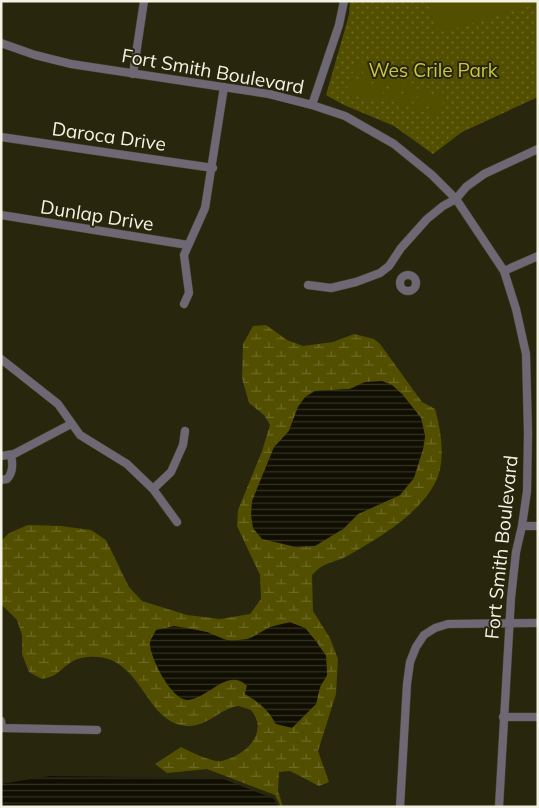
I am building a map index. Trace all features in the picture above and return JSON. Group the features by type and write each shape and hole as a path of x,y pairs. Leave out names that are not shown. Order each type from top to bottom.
{"street":[{"path":"133,74 144,1"},
{"path":"312,105 340,25 344,1"},
{"name":"Fort Smith Boulevard","path":"1,43 35,55 71,64 269,94 345,116 394,144 432,175 456,198 504,271 516,309 526,354 532,433 527,490 516,552 509,624 499,807"},
{"path":"184,304 188,293 184,255 206,208 224,87"},
{"name":"Daroca Drive","path":"1,137 213,168"},
{"path":"308,285 331,288 356,282 380,273 389,266 401,248 428,219 456,198 466,187 484,174 538,150"},
{"name":"Dunlap Drive","path":"1,215 188,245"},
{"path":"504,271 538,256"},
{"path":"389,266 402,278"},
{"path":"1,359 58,404 80,435 127,464 153,489 177,522"},
{"path":"1,456 11,455 71,424"},
{"path":"153,489 171,472 182,445 185,431"},
{"path":"1,480 7,479 11,472 11,455"},
{"path":"522,526 538,526"},
{"path":"400,807 410,662 416,647 424,635 435,628 448,624 538,623"},
{"path":"503,717 538,717"},
{"path":"1,721 2,728 97,730"}],"green space":[{"name":"Wes Crile Park","path":"350,1 538,1 538,97 462,132 433,154 394,126 344,105 326,95 349,15"},
{"path":"428,1 538,1 538,4 449,30 435,28"},
{"path":"356,61 365,63 360,78 352,75"},
{"path":"366,64 390,71 385,86 361,78"},
{"path":"393,77 404,81 397,103 386,100"},
{"path":"351,78 359,80 357,91 360,80 384,88 380,103 346,92"},
{"path":"407,82 418,85 410,108 400,104"},
{"path":"421,86 432,89 424,112 414,109"},
{"path":"435,90 446,94 438,117 427,113"},
{"path":"266,325 287,340 303,346 333,342 354,334 374,339 380,344 422,402 435,409 442,445 439,473 429,493 420,504 398,524 373,541 344,558 326,564 312,575 313,611 330,638 338,659 336,694 318,751 329,782 319,786 290,771 279,772 278,791 283,807 281,807 275,795 207,769 167,773 155,764 181,747 217,761 235,756 253,742 256,735 257,721 251,710 237,706 194,726 172,722 160,712 130,673 117,663 101,657 77,659 54,675 42,679 29,672 22,654 22,635 17,620 1,604 1,541 9,533 28,525 61,526 91,530 106,540 129,587 142,601 187,615 220,619 250,614 261,599 260,575 237,526 238,510 262,451 270,425 264,415 249,403 242,378 243,344 253,326","holes":["365,382 402,394 421,418 425,436 423,449 414,474 400,495 358,514 343,529 296,547 285,544 261,479 282,439 289,431 298,407 315,391 350,389","270,627 305,628 326,656 327,675 320,687 316,704 276,724 263,707 245,694 247,686 243,682 238,680 228,681 209,691 207,632 225,639 239,641"]}],"shaded area":[{"path":"382,381 392,385 402,394 421,418 425,436 414,478 400,495 358,514 343,529 315,546 296,547 262,539 253,528 251,515 252,501 274,447 289,431 298,407 305,397 315,391 350,389 365,382"},
{"path":"290,622 305,628 316,641 326,656 327,675 320,687 316,704 292,728 276,724 263,707 245,694 247,686 240,681 226,681 196,698 188,700 182,698 175,694 163,678 151,650 150,642 156,630 174,626 207,632 228,641 249,639 270,627"},
{"path":"49,776 221,778 274,799 278,807 1,807 1,784"}]}
